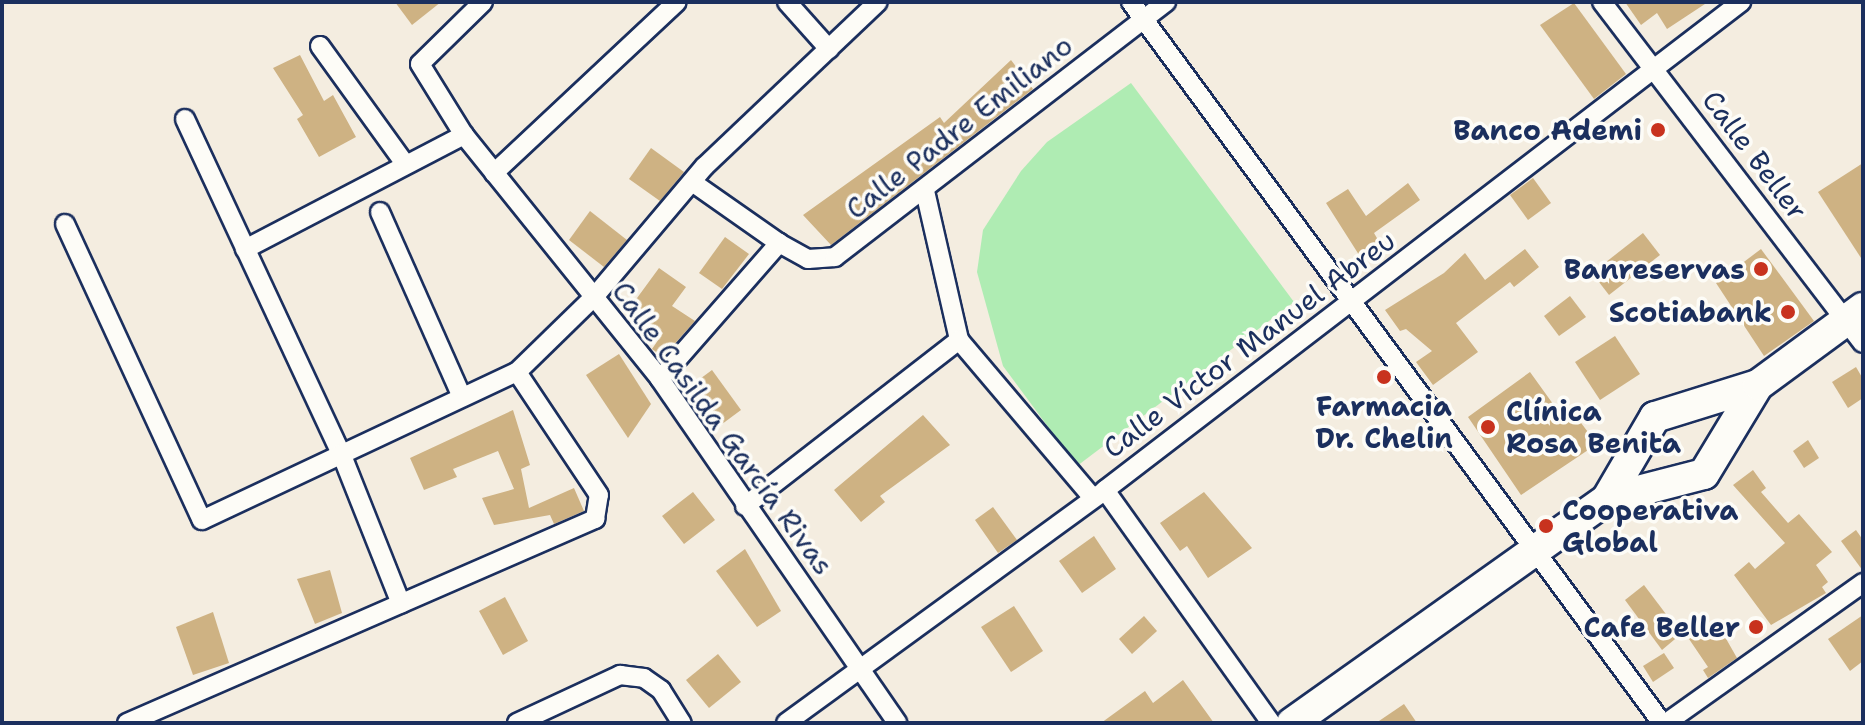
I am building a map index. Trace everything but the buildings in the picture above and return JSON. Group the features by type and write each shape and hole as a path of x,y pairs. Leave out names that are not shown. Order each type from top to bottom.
{"main road":[{"path":"1292,723 1538,552 1607,499 1655,417 1758,385 1857,324"},
{"path":"1607,499 1704,474 1758,385"}],"street":[{"name":"Calle Casilda García Rivas","path":"483,2 420,64 464,135 660,379 897,723"},
{"path":"494,173 677,2"},
{"path":"787,2 829,49"},
{"path":"65,224 202,520 461,395 517,372 595,296 692,182 878,2"},
{"path":"1131,2 1349,304 1664,723 1863,583"},
{"name":"Calle Padre Emiliano","path":"779,243 820,260 835,257 925,191 1166,2"},
{"name":"Calle Beller","path":"1602,2 1857,324"},
{"name":"Calle Víctor Manuel Abreu","path":"786,723 1098,494 1741,2"},
{"path":"320,46 405,164"},
{"path":"185,119 341,453 401,604"},
{"path":"245,249 464,135"},
{"path":"660,379 779,243 692,182"},
{"path":"925,191 959,340 1098,494 1271,723"},
{"path":"380,212 461,395"},
{"path":"745,506 959,340"},
{"path":"127,723 588,525 600,511 599,495 517,372"},
{"path":"517,723 542,718 620,675 644,678 661,690 682,723"}],"green space":[{"path":"1131,83 1294,302 1077,466 1003,366 977,272 983,230 1021,171 1047,142"}],"place":[{"name":"Banco Ademi","path":"1658,130"},
{"name":"Banreservas","path":"1761,269"},
{"name":"Scotiabank","path":"1788,312"},
{"name":"Farmacia Dr. Chelin","path":"1384,377"},
{"name":"Clínica Rosa Benita","path":"1488,427"},
{"name":"Cooperativa Global","path":"1546,526"},
{"name":"Cafe Beller","path":"1756,627"}]}
